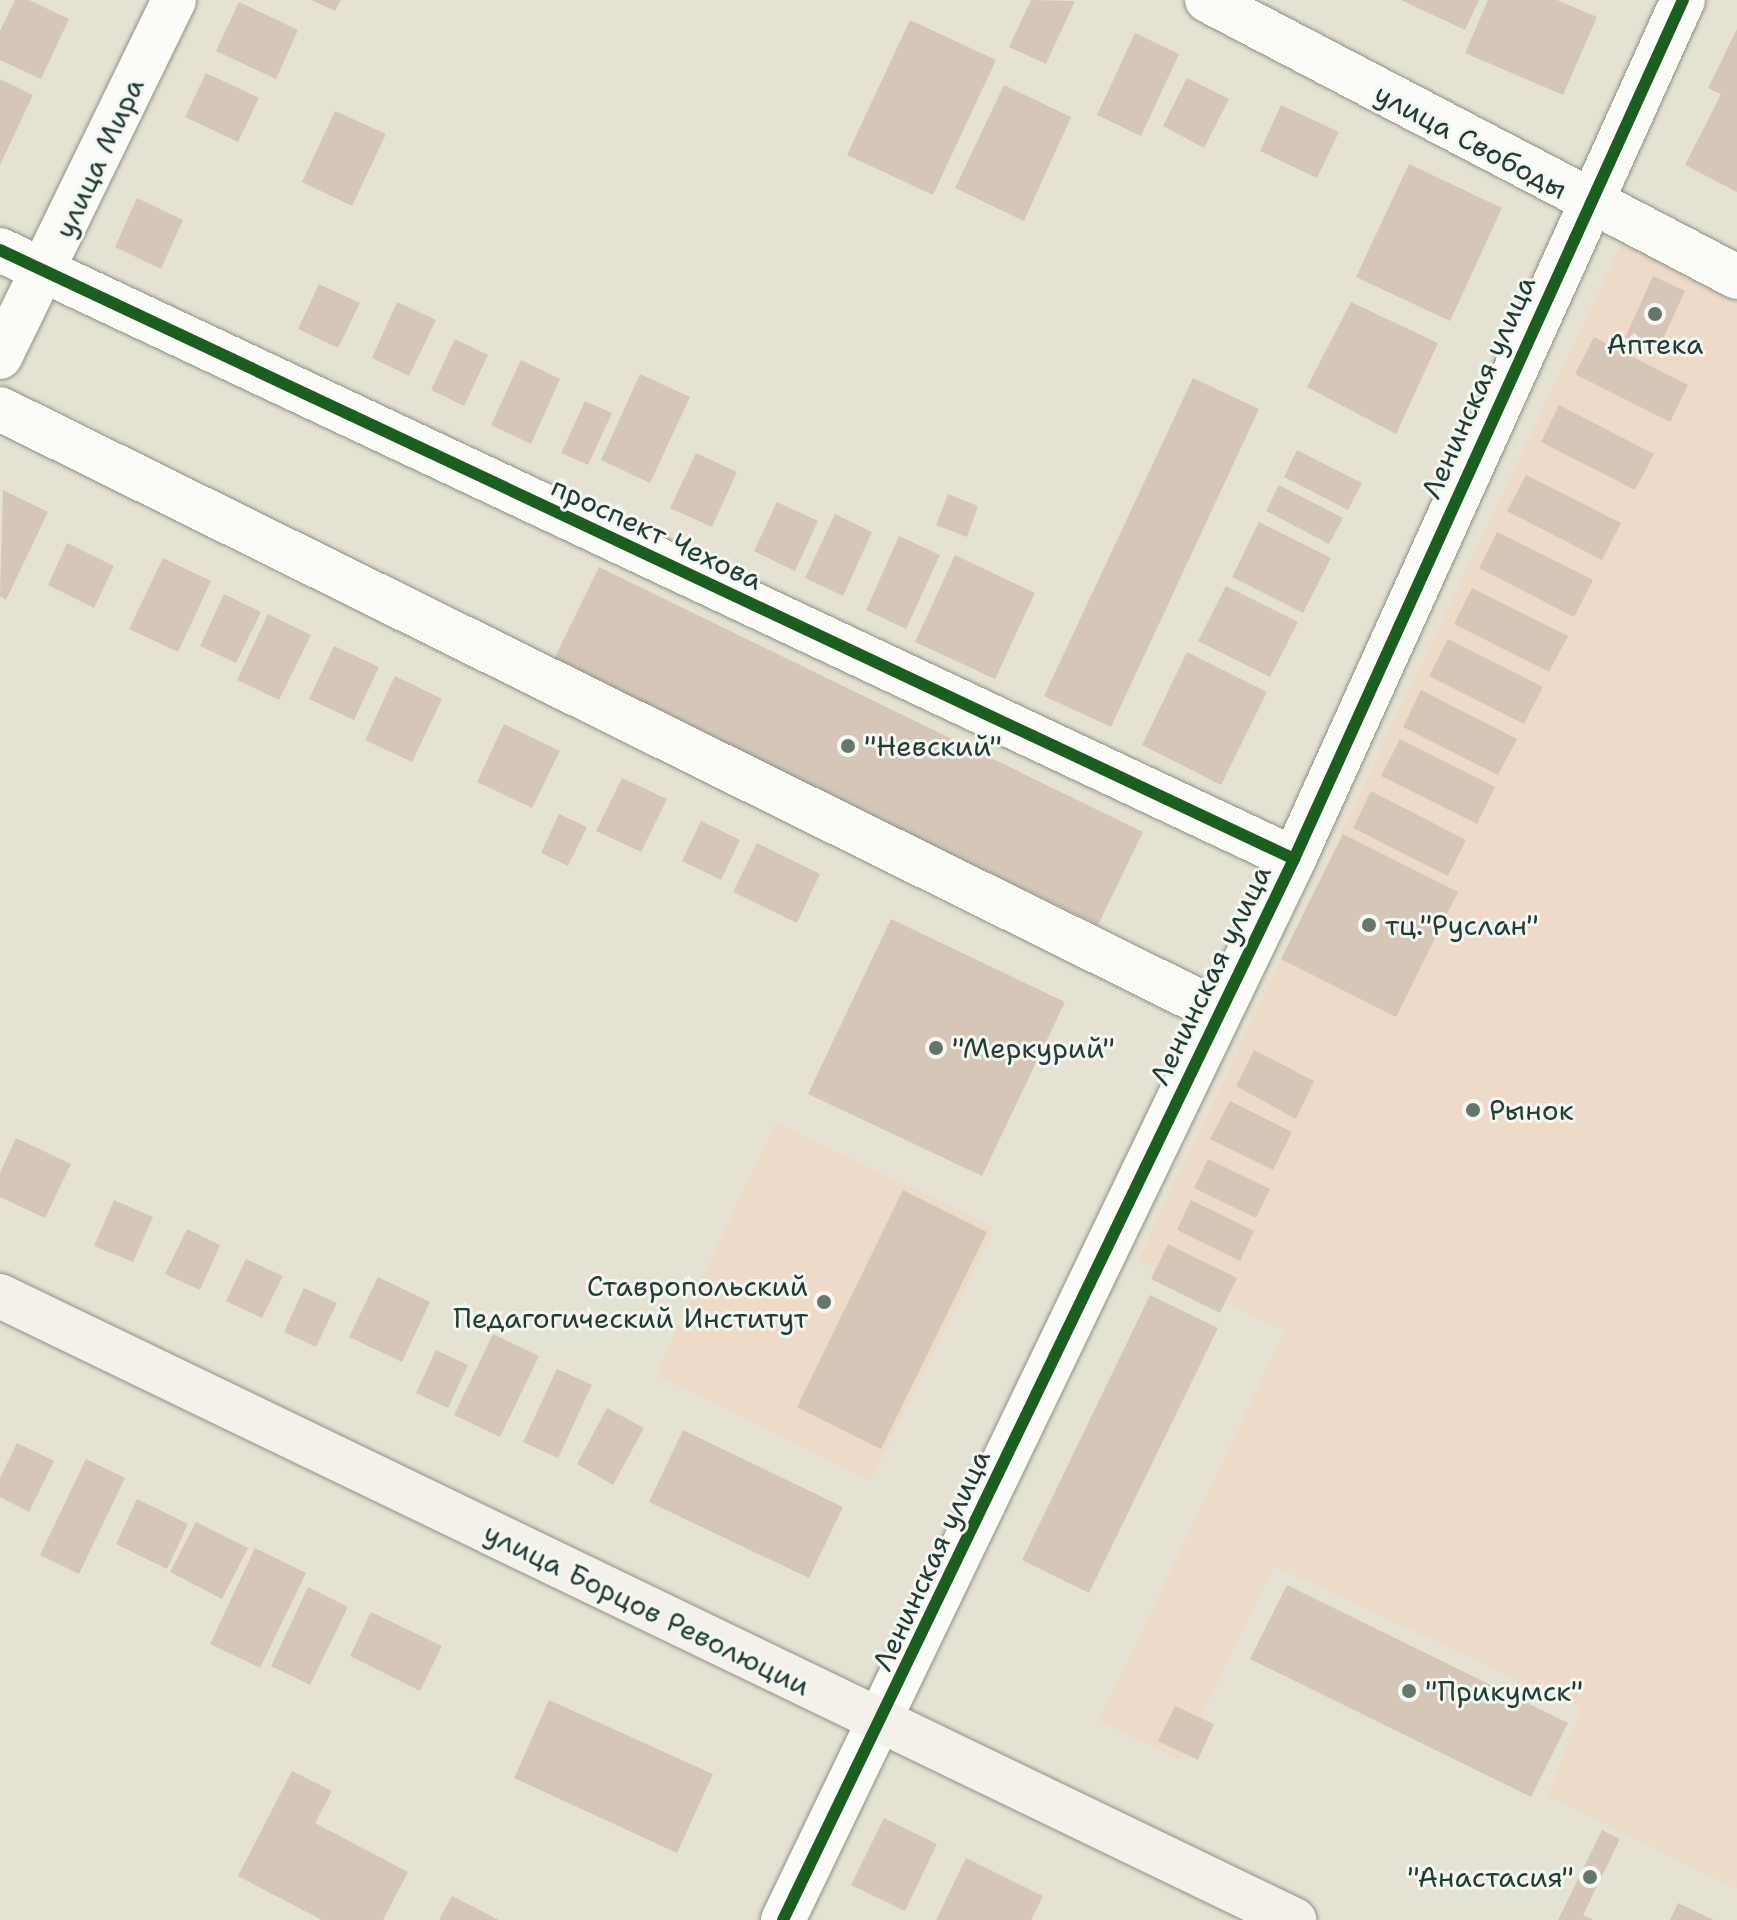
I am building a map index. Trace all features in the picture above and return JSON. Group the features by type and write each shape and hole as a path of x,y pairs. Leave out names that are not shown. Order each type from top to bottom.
{"main road":[{"name":"улица Борцов Революции","path":"0,1296 1294,1920"}],"street":[{"name":"улица Мира","path":"0,357 45,272 174,0"},
{"name":"улица Свободы","path":"1207,0 1587,202 1737,277"},
{"name":"Ленинская улица","path":"783,1920 881,1722 1218,1011 1294,859 1587,202 1683,0"},
{"name":"проспект Чехова","path":"0,250 1294,859"},
{"path":"0,409 1218,1011"}],"shaded area":[{"name":"Рынок","path":"1621,245 1737,302 1737,1889 1548,1795 1581,1709 1274,1566 1180,1760 1099,1721 1285,1331 1138,1260"},
{"name":"Ставропольский Педагогический Институт","path":"776,1122 994,1228 871,1481 656,1375"}],"building":[{"path":"15,0 29,0 69,19 41,79 0,60 0,31"},
{"path":"311,0 341,0 335,11"},
{"path":"1031,0 1075,1 1046,64 1009,47"},
{"path":"1401,0 1479,0 1465,30"},
{"path":"1488,0 1557,0 1597,17 1563,95 1465,53"},
{"path":"239,2 298,30 276,79 216,51"},
{"path":"910,20 996,60 933,195 847,155"},
{"path":"1737,29 1737,192 1685,165 1721,94 1708,88"},
{"path":"1135,33 1179,54 1141,136 1097,115"},
{"path":"206,73 259,98 238,142 185,117"},
{"path":"1187,78 1229,99 1204,148 1163,126"},
{"path":"0,79 33,95 0,165"},
{"path":"1004,85 1071,117 1024,221 955,188"},
{"path":"1281,105 1339,132 1317,178 1260,151"},
{"path":"335,111 386,134 352,206 302,182"},
{"path":"1409,164 1502,208 1450,321 1356,277"},
{"path":"137,198 183,220 161,269 115,247"},
{"name":"Аптека","path":"1653,276 1685,291 1657,352 1625,338"},
{"path":"319,284 360,303 338,348 298,329"},
{"path":"397,302 436,320 409,376 372,358"},
{"path":"1351,302 1438,343 1396,434 1307,387"},
{"path":"1594,337 1688,385 1670,422 1575,374"},
{"path":"455,339 488,355 464,406 431,390"},
{"path":"521,360 560,379 531,444 491,425"},
{"path":"640,374 690,397 650,483 601,460"},
{"path":"1193,378 1259,409 1111,727 1044,696"},
{"path":"585,401 612,413 588,465 561,453"},
{"path":"1559,405 1654,454 1635,490 1541,442"},
{"path":"1297,450 1362,483 1348,510 1284,477"},
{"path":"696,453 737,472 712,527 670,508"},
{"path":"1526,475 1621,523 1602,560 1507,511"},
{"path":"1279,485 1343,518 1329,544 1266,511"},
{"path":"3,490 48,512 6,600 0,596"},
{"path":"948,494 978,506 967,537 936,525"},
{"path":"777,502 818,521 795,571 754,551"},
{"path":"835,514 872,532 843,596 805,578"},
{"path":"1259,522 1331,558 1303,613 1232,577"},
{"path":"1497,532 1593,580 1574,617 1479,568"},
{"path":"899,536 940,555 906,629 866,610"},
{"path":"67,543 114,566 94,608 48,585"},
{"path":"955,555 1035,593 995,679 915,642"},
{"path":"163,558 211,581 178,652 129,629"},
{"name":"\"Невский\"","path":"599,567 1143,832 1098,925 553,661"},
{"path":"1226,586 1298,622 1270,677 1198,641"},
{"path":"1472,588 1568,636 1549,672 1454,624"},
{"path":"224,594 261,612 236,663 200,646"},
{"path":"268,614 311,635 279,700 237,680"},
{"path":"1448,639 1543,687 1524,724 1429,676"},
{"path":"334,646 379,667 354,720 309,699"},
{"path":"1187,652 1267,692 1221,785 1142,745"},
{"path":"395,676 442,699 412,762 365,740"},
{"path":"1421,690 1517,739 1498,775 1403,727"},
{"path":"504,724 560,751 532,808 477,782"},
{"path":"1400,739 1495,787 1477,824 1381,776"},
{"path":"622,778 667,799 641,852 596,831"},
{"path":"1371,791 1466,840 1448,876 1353,828"},
{"path":"559,814 587,827 568,866 541,853"},
{"path":"701,821 740,840 721,880 682,861"},
{"name":"тц.\"Руслан\"","path":"1343,834 1458,892 1396,1017 1281,959"},
{"path":"757,843 820,874 797,923 733,892"},
{"name":"\"Меркурий\"","path":"891,919 1065,1002 982,1176 808,1094"},
{"path":"1254,1050 1314,1081 1296,1119 1236,1086"},
{"path":"1230,1101 1292,1132 1273,1170 1210,1139"},
{"path":"16,1138 71,1164 45,1218 0,1197 0,1173"},
{"path":"1208,1159 1270,1189 1256,1218 1194,1188"},
{"path":"903,1190 987,1232 881,1449 797,1407"},
{"path":"114,1200 153,1217 133,1262 94,1246"},
{"path":"1191,1200 1254,1231 1240,1261 1177,1230"},
{"path":"187,1229 220,1245 200,1290 165,1274"},
{"path":"1168,1244 1237,1278 1220,1313 1151,1279"},
{"path":"246,1259 283,1276 262,1318 226,1301"},
{"path":"378,1277 430,1302 402,1362 349,1337"},
{"path":"304,1288 337,1303 316,1347 284,1332"},
{"path":"1150,1295 1218,1328 1089,1593 1022,1560"},
{"path":"493,1334 539,1356 500,1437 454,1415"},
{"path":"436,1350 468,1365 448,1408 416,1393"},
{"path":"557,1369 592,1385 558,1458 523,1442"},
{"path":"607,1408 644,1428 613,1485 577,1464"},
{"path":"683,1430 843,1507 809,1578 649,1502"},
{"path":"17,1443 54,1461 29,1512 0,1497 0,1478"},
{"path":"86,1459 125,1478 79,1574 40,1555"},
{"path":"137,1499 188,1524 167,1569 116,1544"},
{"path":"196,1522 248,1548 222,1599 170,1572"},
{"path":"255,1548 306,1573 260,1668 210,1644"},
{"name":"\"Прикумск\"","path":"1287,1585 1568,1723 1531,1797 1250,1659"},
{"path":"308,1587 348,1607 310,1685 271,1666"},
{"path":"371,1612 442,1646 420,1691 350,1656"},
{"path":"549,1700 713,1774 677,1853 514,1778"},
{"path":"1175,1706 1214,1724 1198,1760 1158,1741"},
{"path":"292,1771 332,1791 315,1823 408,1872 383,1920 322,1920 238,1876"},
{"path":"884,1818 937,1844 905,1911 851,1885"},
{"name":"\"Анастасия\"","path":"1602,1830 1620,1839 1583,1915 1594,1920 1558,1920"},
{"path":"966,1858 1043,1896 1031,1920 936,1920"},
{"path":"452,1896 499,1920 439,1920"},
{"path":"1678,1903 1714,1920 1670,1920"}],"cycle path":[{"path":"783,1920 1294,859 1683,0"},
{"path":"0,250 1294,859"}],"place":[{"name":"Аптека","path":"1655,314"},
{"name":"\"Невский\"","path":"848,746"},
{"name":"тц.\"Руслан\"","path":"1369,925"},
{"name":"\"Меркурий\"","path":"936,1048"},
{"name":"Рынок","path":"1473,1110"},
{"name":"Ставропольский Педагогический Институт","path":"824,1302"},
{"name":"\"Прикумск\"","path":"1409,1691"},
{"name":"\"Анастасия\"","path":"1590,1877"}]}
